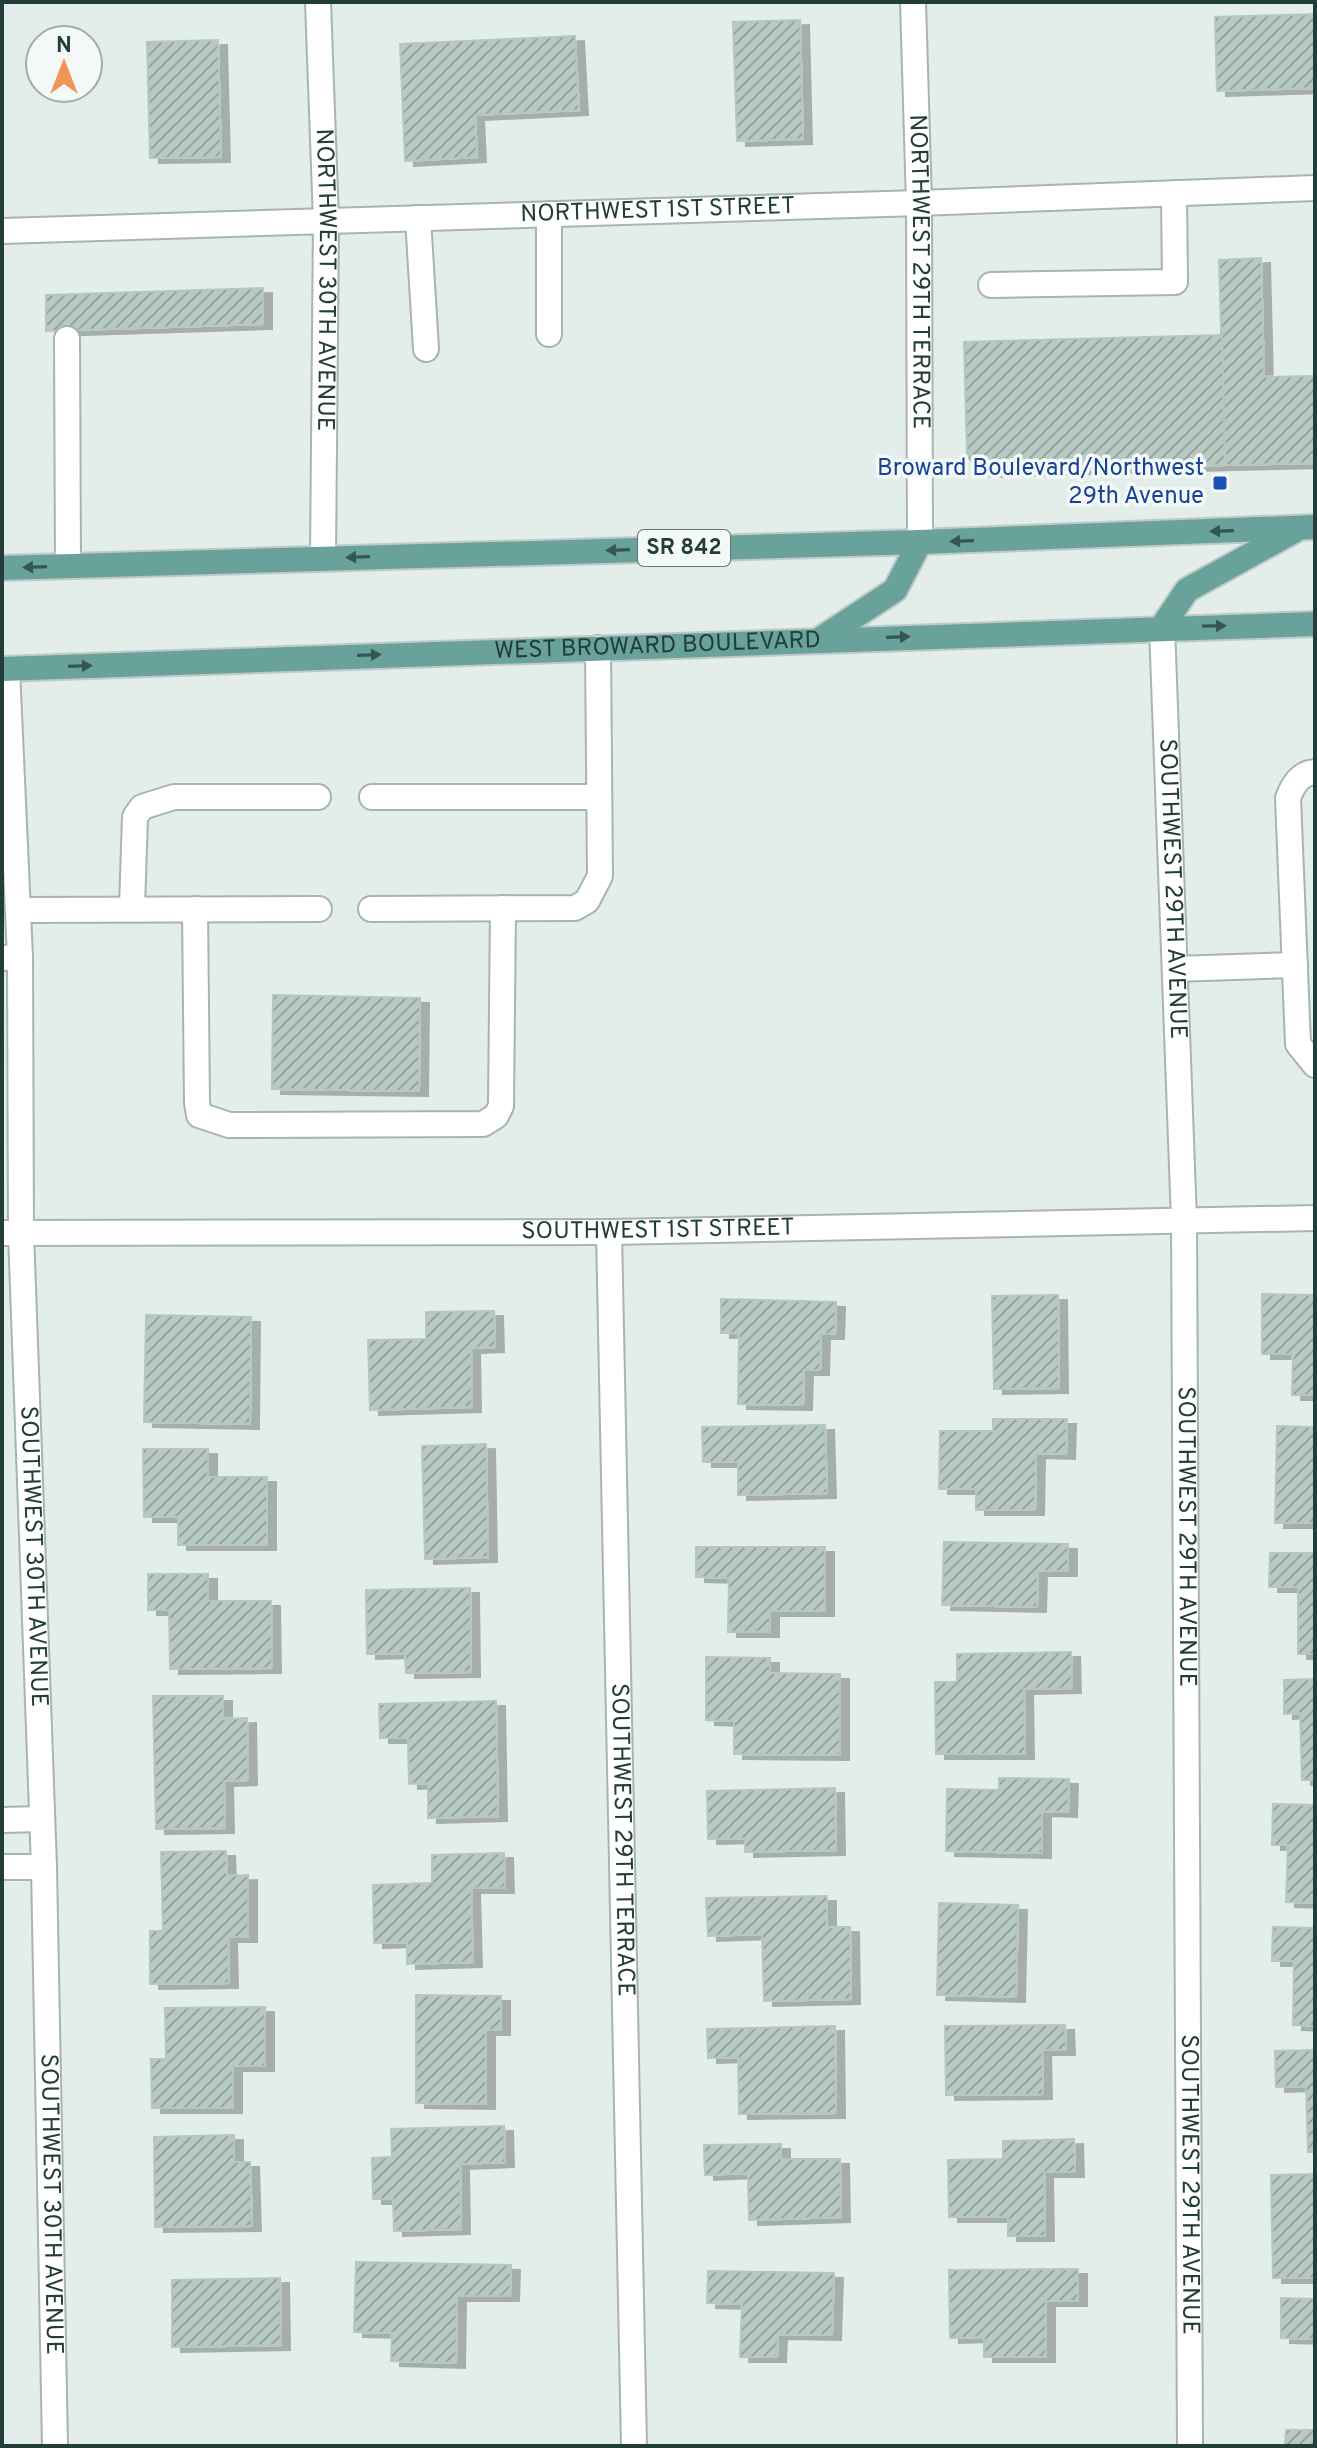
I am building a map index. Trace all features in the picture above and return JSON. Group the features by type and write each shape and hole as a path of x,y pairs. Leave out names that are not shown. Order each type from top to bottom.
{"main road":[{"name":"SR 842","path":"2,568 1307,528"},
{"path":"1162,627 1187,590 1307,528"},
{"path":"820,639 895,590 920,542"},
{"name":"WEST BROWARD BOULEVARD","path":"4,669 1315,624"}],"street":[{"name":"NORTHWEST 30TH AVENUE","path":"318,2 326,221 323,558"},
{"name":"NORTHWEST 29TH TERRACE","path":"913,2 919,203 920,542"},
{"name":"NORTHWEST 1ST STREET","path":"2,231 1315,188"},
{"path":"991,285 1175,282 1174,193"},
{"path":"549,214 549,334"},
{"path":"418,218 426,349"},
{"path":"67,339 68,566"},
{"name":"SOUTHWEST 29TH AVENUE","path":"1162,627 1184,1221 1190,2446"},
{"path":"371,909 575,908 587,901 600,876 598,648"},
{"name":"SOUTHWEST 30TH AVENUE","path":"4,669 18,910 11,958 11,1233 44,1867 55,2446"},
{"path":"1315,772 1307,773 1294,783 1288,798 1298,1044 1315,1065"},
{"path":"132,907 135,817 142,807 174,797 318,797"},
{"path":"372,797 599,797"},
{"path":"18,910 132,907 319,909"},
{"path":"195,909 199,1115 229,1125 245,1125 483,1124 490,1121 501,1106 503,908"},
{"path":"1175,969 1295,965"},
{"name":"SOUTHWEST 1ST STREET","path":"11,1233 609,1232 1315,1218"},
{"name":"SOUTHWEST 29TH TERRACE","path":"609,1232 634,2446"},
{"path":"2,1820 42,1819"},
{"path":"2,1867 44,1867"}],"building":[{"path":"1315,14 1315,88 1217,91 1215,17"},
{"path":"800,20 803,139 737,141 733,22"},
{"path":"575,36 579,110 475,115 477,157 405,161 400,44"},
{"path":"218,40 221,157 150,158 147,42"},
{"path":"1261,258 1264,377 1315,376 1315,463 1225,465 1219,260"},
{"path":"263,288 263,324 46,331 46,295"},
{"path":"1222,335 1225,465 981,472 967,456 964,342"},
{"path":"273,995 420,998 419,1091 272,1089"},
{"path":"1262,1294 1315,1295 1315,1395 1292,1395 1293,1354 1262,1354"},
{"path":"1058,1295 1059,1388 994,1389 992,1296"},
{"path":"721,1299 836,1302 835,1334 821,1334 820,1370 804,1370 803,1405 738,1404 739,1333 721,1333"},
{"path":"494,1311 495,1347 471,1348 472,1407 370,1410 368,1340 426,1339 426,1312"},
{"path":"146,1315 251,1317 250,1424 144,1422"},
{"path":"993,1419 1067,1419 1066,1454 1036,1453 1035,1510 976,1510 976,1489 939,1489 940,1431 993,1431"},
{"path":"825,1425 827,1493 738,1495 738,1462 703,1462 702,1427"},
{"path":"1277,1426 1315,1427 1315,1523 1275,1523"},
{"path":"486,1444 488,1557 425,1559 422,1446"},
{"path":"143,1449 208,1449 208,1477 267,1477 267,1545 178,1545 178,1517 144,1517"},
{"path":"944,1542 1068,1544 1068,1571 1038,1571 1037,1607 942,1605"},
{"path":"696,1547 825,1547 825,1611 770,1611 770,1632 728,1632 729,1578 696,1577"},
{"path":"1270,1553 1315,1553 1315,1654 1298,1654 1298,1587 1269,1587"},
{"path":"148,1574 208,1574 208,1601 271,1601 272,1668 170,1669 169,1610 148,1610"},
{"path":"470,1588 471,1672 406,1673 405,1653 367,1654 366,1590"},
{"path":"1071,1652 1072,1688 1024,1689 1025,1754 936,1754 935,1682 957,1682 957,1654"},
{"path":"706,1657 770,1658 770,1673 840,1674 840,1755 734,1754 734,1721 706,1720"},
{"path":"1315,1679 1315,1780 1302,1780 1300,1713 1284,1714 1284,1680"},
{"path":"153,1696 223,1696 223,1719 247,1718 248,1780 224,1781 225,1828 156,1829"},
{"path":"496,1701 498,1816 428,1818 428,1783 409,1784 408,1738 380,1738 379,1704"},
{"path":"999,1778 1069,1779 1068,1812 1042,1811 1042,1853 946,1851 947,1789 999,1790"},
{"path":"835,1788 836,1850 745,1852 745,1838 708,1839 707,1791"},
{"path":"1273,1804 1315,1805 1315,1903 1286,1902 1288,1845 1272,1845"},
{"path":"226,1851 227,1876 248,1875 248,1937 228,1937 229,1983 150,1984 150,1931 163,1931 161,1852"},
{"path":"504,1853 505,1888 471,1888 473,1962 407,1964 407,1942 374,1943 373,1885 432,1883 432,1855"},
{"path":"827,1896 827,1927 850,1927 851,1999 764,2001 762,1934 708,1936 706,1898"},
{"path":"939,1903 1018,1905 1016,1997 937,1995"},
{"path":"1273,1927 1315,1928 1315,2026 1293,2025 1294,1961 1272,1961"},
{"path":"416,1995 501,1996 501,2030 486,2030 486,2104 416,2103"},
{"path":"265,2007 265,2066 233,2066 233,2108 152,2108 151,2059 166,2059 165,2008"},
{"path":"1065,2025 1066,2050 1042,2050 1043,2094 946,2095 945,2026"},
{"path":"835,2026 836,2113 739,2114 738,2057 708,2058 707,2029"},
{"path":"1315,2050 1315,2152 1308,2152 1306,2086 1276,2087 1275,2051"},
{"path":"504,2126 505,2162 460,2164 461,2229 394,2231 393,2199 373,2199 372,2158 392,2157 391,2129"},
{"path":"234,2135 234,2162 250,2162 252,2226 155,2227 154,2137"},
{"path":"1074,2139 1075,2172 1044,2172 1045,2236 1008,2236 1008,2217 949,2217 948,2160 1003,2159 1003,2141"},
{"path":"781,2144 781,2159 840,2159 841,2217 749,2220 748,2173 705,2175 704,2145"},
{"path":"1315,2174 1315,2278 1273,2278 1271,2175"},
{"path":"356,2262 511,2265 510,2296 457,2296 456,2363 391,2361 392,2333 354,2332"},
{"path":"1078,2269 1078,2301 1046,2301 1046,2357 984,2357 984,2337 950,2338 949,2270"},
{"path":"708,2271 834,2273 832,2335 778,2334 777,2357 740,2357 742,2304 707,2303"},
{"path":"280,2278 281,2345 172,2347 172,2280"},
{"path":"1281,2298 1315,2299 1315,2339 1281,2338"},
{"path":"1286,2430 1315,2430 1315,2446 1285,2446"}],"place":[{"name":"Broward Boulevard/Northwest 29th Avenue","path":"1220,483"}]}
